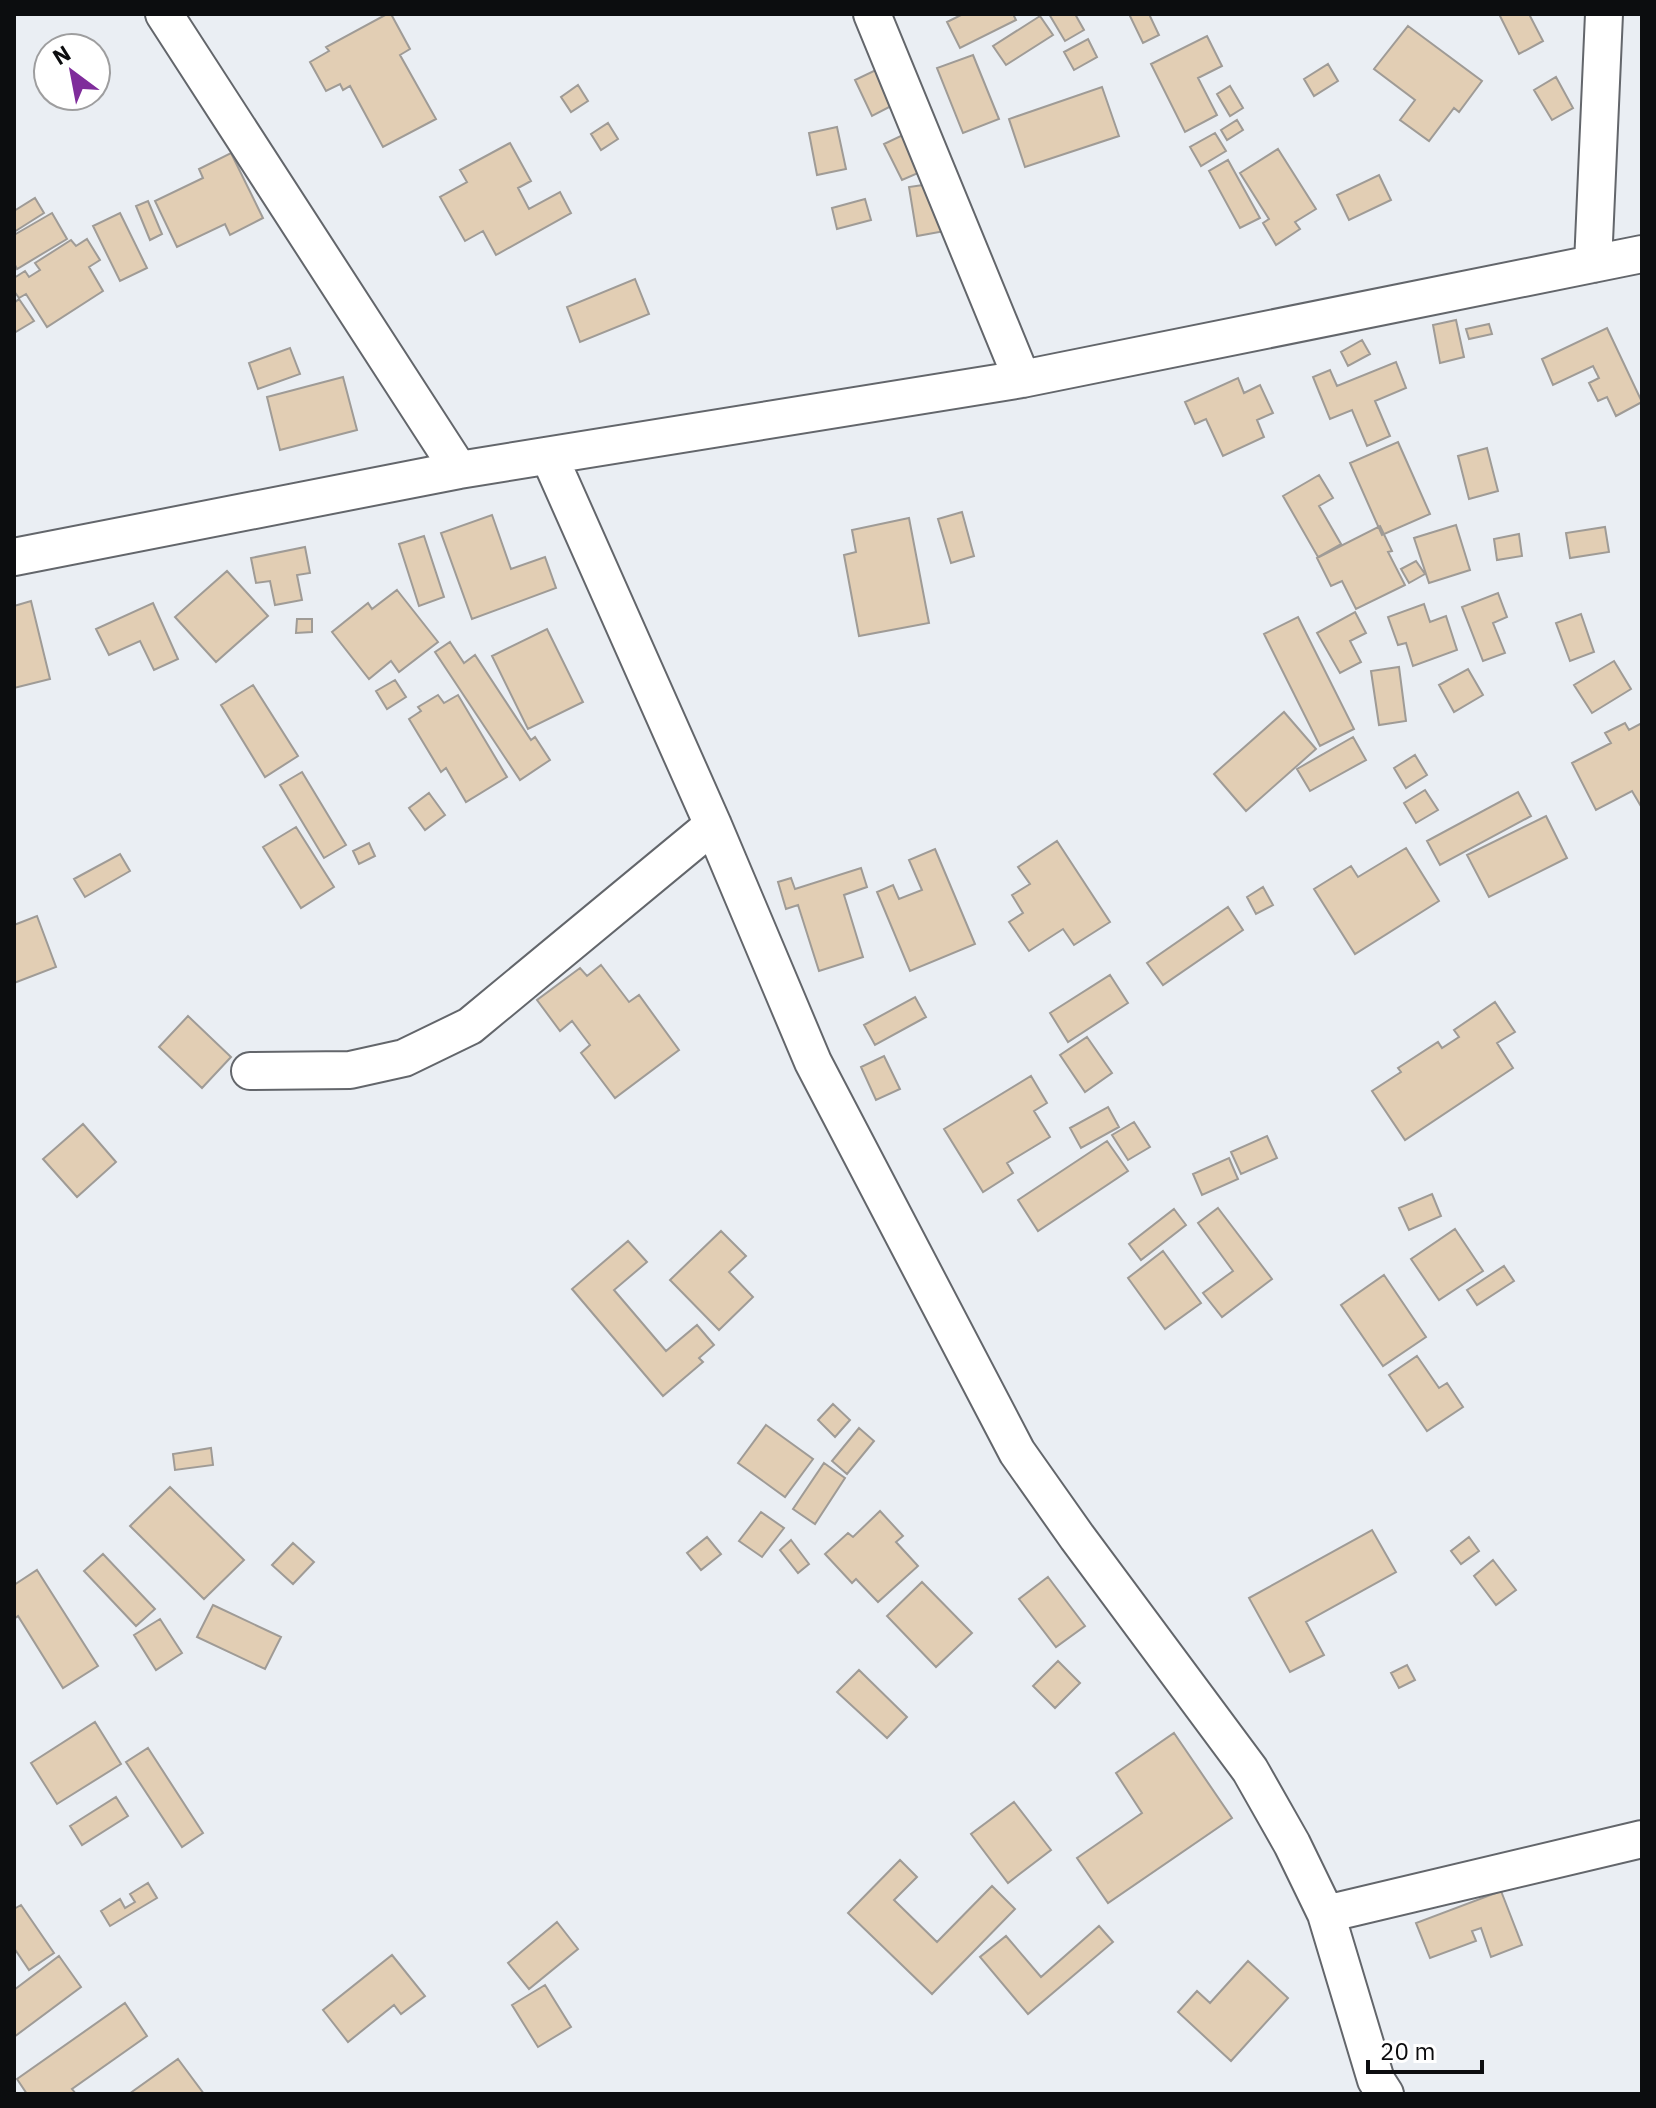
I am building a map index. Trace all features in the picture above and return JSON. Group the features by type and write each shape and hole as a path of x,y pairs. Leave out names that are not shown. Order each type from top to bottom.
{"street":[{"path":"164,14 459,470"},
{"path":"872,14 1022,379"},
{"path":"1593,264 1604,14"},
{"path":"14,557 459,470 1022,379 1642,254"},
{"path":"549,456 713,825 813,1062 1017,1452 1250,1770 1292,1844 1326,1914 1372,2089"},
{"path":"250,1071 350,1070 404,1058 470,1026 713,825"},
{"path":"1326,1914 1642,1839"}],"building":[{"path":"391,14 410,49 400,55 436,119 383,147 350,86 343,90 340,84 326,91 310,62 329,51 326,47"},
{"path":"963,14 1013,14 1016,20 960,48 947,22"},
{"path":"1049,14 1075,14 1084,30 1065,41"},
{"path":"1129,14 1149,14 1159,35 1143,43"},
{"path":"1499,14 1529,14 1543,41 1519,54"},
{"path":"1040,16 1053,35 1006,65 993,46"},
{"path":"1408,26 1482,81 1459,112 1454,108 1429,141 1400,120 1415,100 1374,69"},
{"path":"1207,36 1222,66 1198,78 1217,115 1185,132 1151,64"},
{"path":"1088,39 1097,57 1074,70 1064,52"},
{"path":"973,55 999,119 963,133 937,68"},
{"path":"1328,64 1338,81 1314,96 1304,79"},
{"path":"880,68 897,103 872,116 855,80"},
{"path":"1556,77 1573,108 1552,120 1534,90"},
{"path":"578,85 588,101 571,112 561,97"},
{"path":"1230,86 1243,108 1230,116 1217,94"},
{"path":"1102,87 1119,136 1025,167 1009,119"},
{"path":"1237,120 1243,130 1227,140 1221,130"},
{"path":"608,123 618,139 601,150 591,134"},
{"path":"837,127 846,169 817,175 809,133"},
{"path":"907,133 925,170 902,180 884,144"},
{"path":"1215,133 1226,151 1201,166 1190,147"},
{"path":"510,143 531,181 518,188 529,209 560,192 571,213 496,255 483,231 465,241 440,197 467,182 460,170"},
{"path":"1278,149 1316,209 1295,222 1300,229 1276,245 1263,223 1269,219 1240,173"},
{"path":"231,153 263,218 230,235 225,224 177,247 155,201 203,178 199,169"},
{"path":"1228,160 1260,218 1240,228 1209,171"},
{"path":"1379,175 1391,200 1349,220 1337,195"},
{"path":"937,183 945,231 917,236 909,187"},
{"path":"35,198 44,213 14,232 14,211"},
{"path":"865,199 871,220 837,229 832,208"},
{"path":"148,201 162,234 150,240 136,206"},
{"path":"52,213 67,239 17,269 14,263 14,235"},
{"path":"120,213 147,268 120,281 93,226"},
{"path":"87,239 100,260 89,267 103,291 47,327 26,294 19,298 14,291 14,278 25,271 29,277 40,270 35,263 71,240 76,246"},
{"path":"635,279 649,314 580,342 567,307"},
{"path":"19,299 34,321 14,333 14,303"},
{"path":"1456,320 1464,357 1440,363 1433,325"},
{"path":"1489,324 1492,334 1469,339 1466,329"},
{"path":"1607,328 1642,402 1616,416 1607,397 1598,401 1589,383 1599,378 1593,366 1553,385 1542,359"},
{"path":"1362,340 1370,354 1348,366 1341,352"},
{"path":"290,348 300,374 258,389 249,363"},
{"path":"1396,362 1406,388 1375,401 1390,436 1367,446 1352,410 1330,419 1313,377 1330,370 1337,386"},
{"path":"343,377 357,430 280,450 267,397"},
{"path":"1238,378 1244,393 1260,385 1273,413 1257,420 1264,437 1223,456 1206,419 1195,424 1185,402"},
{"path":"1398,442 1430,514 1382,535 1350,463"},
{"path":"1487,448 1498,491 1469,499 1458,456"},
{"path":"1319,475 1333,498 1319,506 1341,544 1318,557 1283,496"},
{"path":"962,512 974,556 951,563 938,519"},
{"path":"492,515 511,569 545,557 556,588 472,619 441,533"},
{"path":"909,518 929,623 859,636 844,555 856,552 852,530"},
{"path":"1456,525 1470,570 1429,583 1414,538"},
{"path":"1380,526 1392,551 1388,552 1405,585 1356,609 1342,581 1331,586 1317,558"},
{"path":"1605,527 1609,552 1570,558 1566,533"},
{"path":"1519,534 1522,556 1497,560 1494,539"},
{"path":"424,536 444,597 419,606 399,544"},
{"path":"305,547 310,573 297,575 302,600 275,605 270,581 256,583 251,558"},
{"path":"1416,561 1425,574 1409,583 1401,569"},
{"path":"227,571 268,616 216,662 175,617"},
{"path":"397,590 438,642 399,672 391,661 369,679 332,632 368,603 372,609"},
{"path":"1498,593 1507,617 1493,623 1505,653 1483,661 1462,607"},
{"path":"31,601 50,679 14,688 14,606"},
{"path":"153,603 178,659 154,670 140,641 109,655 96,629"},
{"path":"1424,604 1430,622 1446,616 1457,650 1413,666 1406,643 1398,645 1388,617"},
{"path":"1355,612 1366,633 1350,641 1361,662 1340,673 1317,633"},
{"path":"1581,614 1594,652 1570,661 1556,623"},
{"path":"1298,617 1354,729 1320,746 1264,634"},
{"path":"297,619 312,619 312,632 296,633"},
{"path":"547,629 583,702 528,729 492,656"},
{"path":"450,642 464,663 475,655 531,740 535,737 550,760 520,780 435,652"},
{"path":"1614,661 1631,689 1592,713 1574,685"},
{"path":"1399,667 1406,721 1379,725 1371,671"},
{"path":"1468,669 1483,695 1454,712 1439,685"},
{"path":"395,680 406,697 387,709 376,691"},
{"path":"253,685 298,756 265,777 221,705"},
{"path":"438,695 444,703 458,695 507,777 466,802 446,768 441,772 409,719 421,711 418,707"},
{"path":"1284,712 1316,749 1246,811 1214,774"},
{"path":"1625,723 1629,730 1642,723 1642,808 1632,791 1596,810 1572,763 1611,743 1605,733"},
{"path":"1353,737 1366,760 1310,791 1297,769"},
{"path":"1415,755 1427,775 1406,788 1394,768"},
{"path":"302,772 346,845 324,858 280,785"},
{"path":"1425,790 1438,810 1416,823 1404,803"},
{"path":"1518,792 1531,816 1440,865 1427,841"},
{"path":"429,793 445,815 425,830 409,808"},
{"path":"1546,816 1567,858 1489,897 1467,855"},
{"path":"296,827 334,887 301,908 263,847"},
{"path":"1057,841 1110,922 1074,945 1063,929 1029,951 1009,922 1023,913 1012,895 1030,884 1018,867"},
{"path":"369,843 375,856 359,864 353,851"},
{"path":"1406,848 1439,901 1355,954 1314,889 1351,866 1358,877"},
{"path":"935,849 975,944 910,971 877,892 893,885 899,899 922,890 909,860"},
{"path":"120,854 130,871 85,897 74,879"},
{"path":"861,868 867,887 844,895 863,957 819,971 798,905 786,909 778,882 791,878 795,889"},
{"path":"1263,887 1273,905 1256,914 1247,897"},
{"path":"1228,907 1243,930 1163,985 1147,963"},
{"path":"37,916 56,967 14,983 14,925"},
{"path":"601,965 629,1002 639,995 679,1050 615,1098 581,1053 590,1045 572,1021 560,1031 537,1000 580,968 587,976"},
{"path":"1110,975 1128,1003 1068,1042 1050,1013"},
{"path":"915,997 926,1017 875,1045 864,1025"},
{"path":"1495,1002 1515,1032 1497,1043 1513,1068 1405,1140 1372,1091 1401,1072 1398,1068 1438,1042 1442,1048 1459,1037 1454,1030"},
{"path":"188,1016 231,1057 202,1088 159,1047"},
{"path":"1087,1037 1112,1073 1085,1092 1060,1055"},
{"path":"884,1056 900,1089 876,1100 861,1067"},
{"path":"1031,1076 1047,1103 1034,1111 1050,1137 1007,1163 1013,1173 983,1192 944,1129"},
{"path":"1108,1107 1119,1127 1081,1148 1070,1128"},
{"path":"1134,1122 1150,1147 1128,1160 1112,1135"},
{"path":"83,1124 116,1162 77,1197 43,1159"},
{"path":"1267,1136 1277,1158 1241,1174 1231,1152"},
{"path":"1107,1141 1128,1171 1038,1231 1018,1200"},
{"path":"1229,1158 1238,1179 1202,1195 1193,1174"},
{"path":"1432,1194 1441,1216 1409,1230 1399,1208"},
{"path":"1218,1208 1272,1279 1222,1317 1203,1293 1233,1271 1198,1223"},
{"path":"1174,1209 1186,1225 1141,1260 1129,1244"},
{"path":"1455,1229 1483,1271 1439,1300 1411,1259"},
{"path":"721,1231 746,1256 729,1272 753,1297 719,1330 670,1280"},
{"path":"628,1241 647,1262 614,1290 666,1351 697,1325 714,1345 699,1358 703,1362 663,1396 572,1289"},
{"path":"1163,1251 1201,1303 1165,1329 1128,1278"},
{"path":"1504,1266 1514,1281 1477,1305 1467,1290"},
{"path":"1384,1275 1426,1337 1383,1366 1341,1305"},
{"path":"1417,1356 1439,1388 1447,1383 1463,1407 1427,1431 1389,1375"},
{"path":"833,1404 850,1420 835,1437 818,1420"},
{"path":"766,1425 813,1459 785,1497 738,1463"},
{"path":"859,1428 874,1441 847,1474 832,1461"},
{"path":"211,1448 213,1465 175,1470 173,1454"},
{"path":"824,1463 845,1478 815,1524 793,1509"},
{"path":"170,1487 244,1560 204,1599 130,1526"},
{"path":"880,1511 903,1536 896,1542 918,1566 878,1602 856,1579 852,1583 825,1554 848,1533 853,1537"},
{"path":"761,1512 784,1528 762,1557 739,1541"},
{"path":"1372,1530 1396,1572 1306,1622 1324,1655 1290,1672 1249,1598"},
{"path":"707,1537 721,1554 701,1570 687,1553"},
{"path":"1469,1537 1479,1551 1461,1564 1451,1551"},
{"path":"791,1540 809,1564 798,1573 780,1550"},
{"path":"293,1543 314,1562 293,1584 272,1565"},
{"path":"103,1554 155,1609 136,1626 84,1571"},
{"path":"1493,1560 1516,1590 1496,1605 1474,1576"},
{"path":"37,1570 98,1666 63,1688 18,1616 14,1619 14,1585"},
{"path":"1048,1577 1085,1626 1056,1647 1019,1599"},
{"path":"922,1582 972,1633 936,1667 887,1616"},
{"path":"213,1605 281,1637 265,1669 197,1637"},
{"path":"160,1619 182,1653 156,1670 134,1635"},
{"path":"1058,1661 1080,1683 1055,1708 1033,1686"},
{"path":"1407,1665 1415,1680 1399,1688 1391,1673"},
{"path":"859,1670 907,1717 887,1738 837,1692"},
{"path":"95,1722 121,1764 57,1804 31,1763"},
{"path":"1174,1733 1232,1818 1108,1903 1077,1858 1142,1813 1116,1773"},
{"path":"148,1748 203,1833 182,1847 126,1762"},
{"path":"116,1797 128,1816 82,1845 70,1826"},
{"path":"1014,1802 1051,1850 1008,1883 971,1834"},
{"path":"900,1860 917,1877 894,1900 937,1942 992,1886 1015,1909 932,1994 848,1913"},
{"path":"148,1883 157,1898 110,1926 101,1911 120,1899 125,1908 135,1902 130,1894"},
{"path":"1501,1891 1522,1945 1491,1957 1481,1928 1472,1931 1476,1941 1430,1958 1416,1923"},
{"path":"21,1905 54,1953 29,1970 14,1948 14,1909"},
{"path":"557,1922 578,1949 529,1989 508,1963"},
{"path":"1099,1926 1113,1942 1028,2014 980,1957 1006,1936 1041,1977"},
{"path":"392,1955 425,1996 401,2014 394,2005 348,2042 323,2010"},
{"path":"59,1956 81,1987 14,2037 14,1990"},
{"path":"1248,1961 1288,1998 1231,2061 1178,2012 1197,1991 1210,2003"},
{"path":"545,1985 571,2027 538,2047 512,2005"},
{"path":"125,2003 147,2036 72,2089 76,2094 27,2094 17,2079"},
{"path":"178,2059 204,2094 129,2094"}]}
